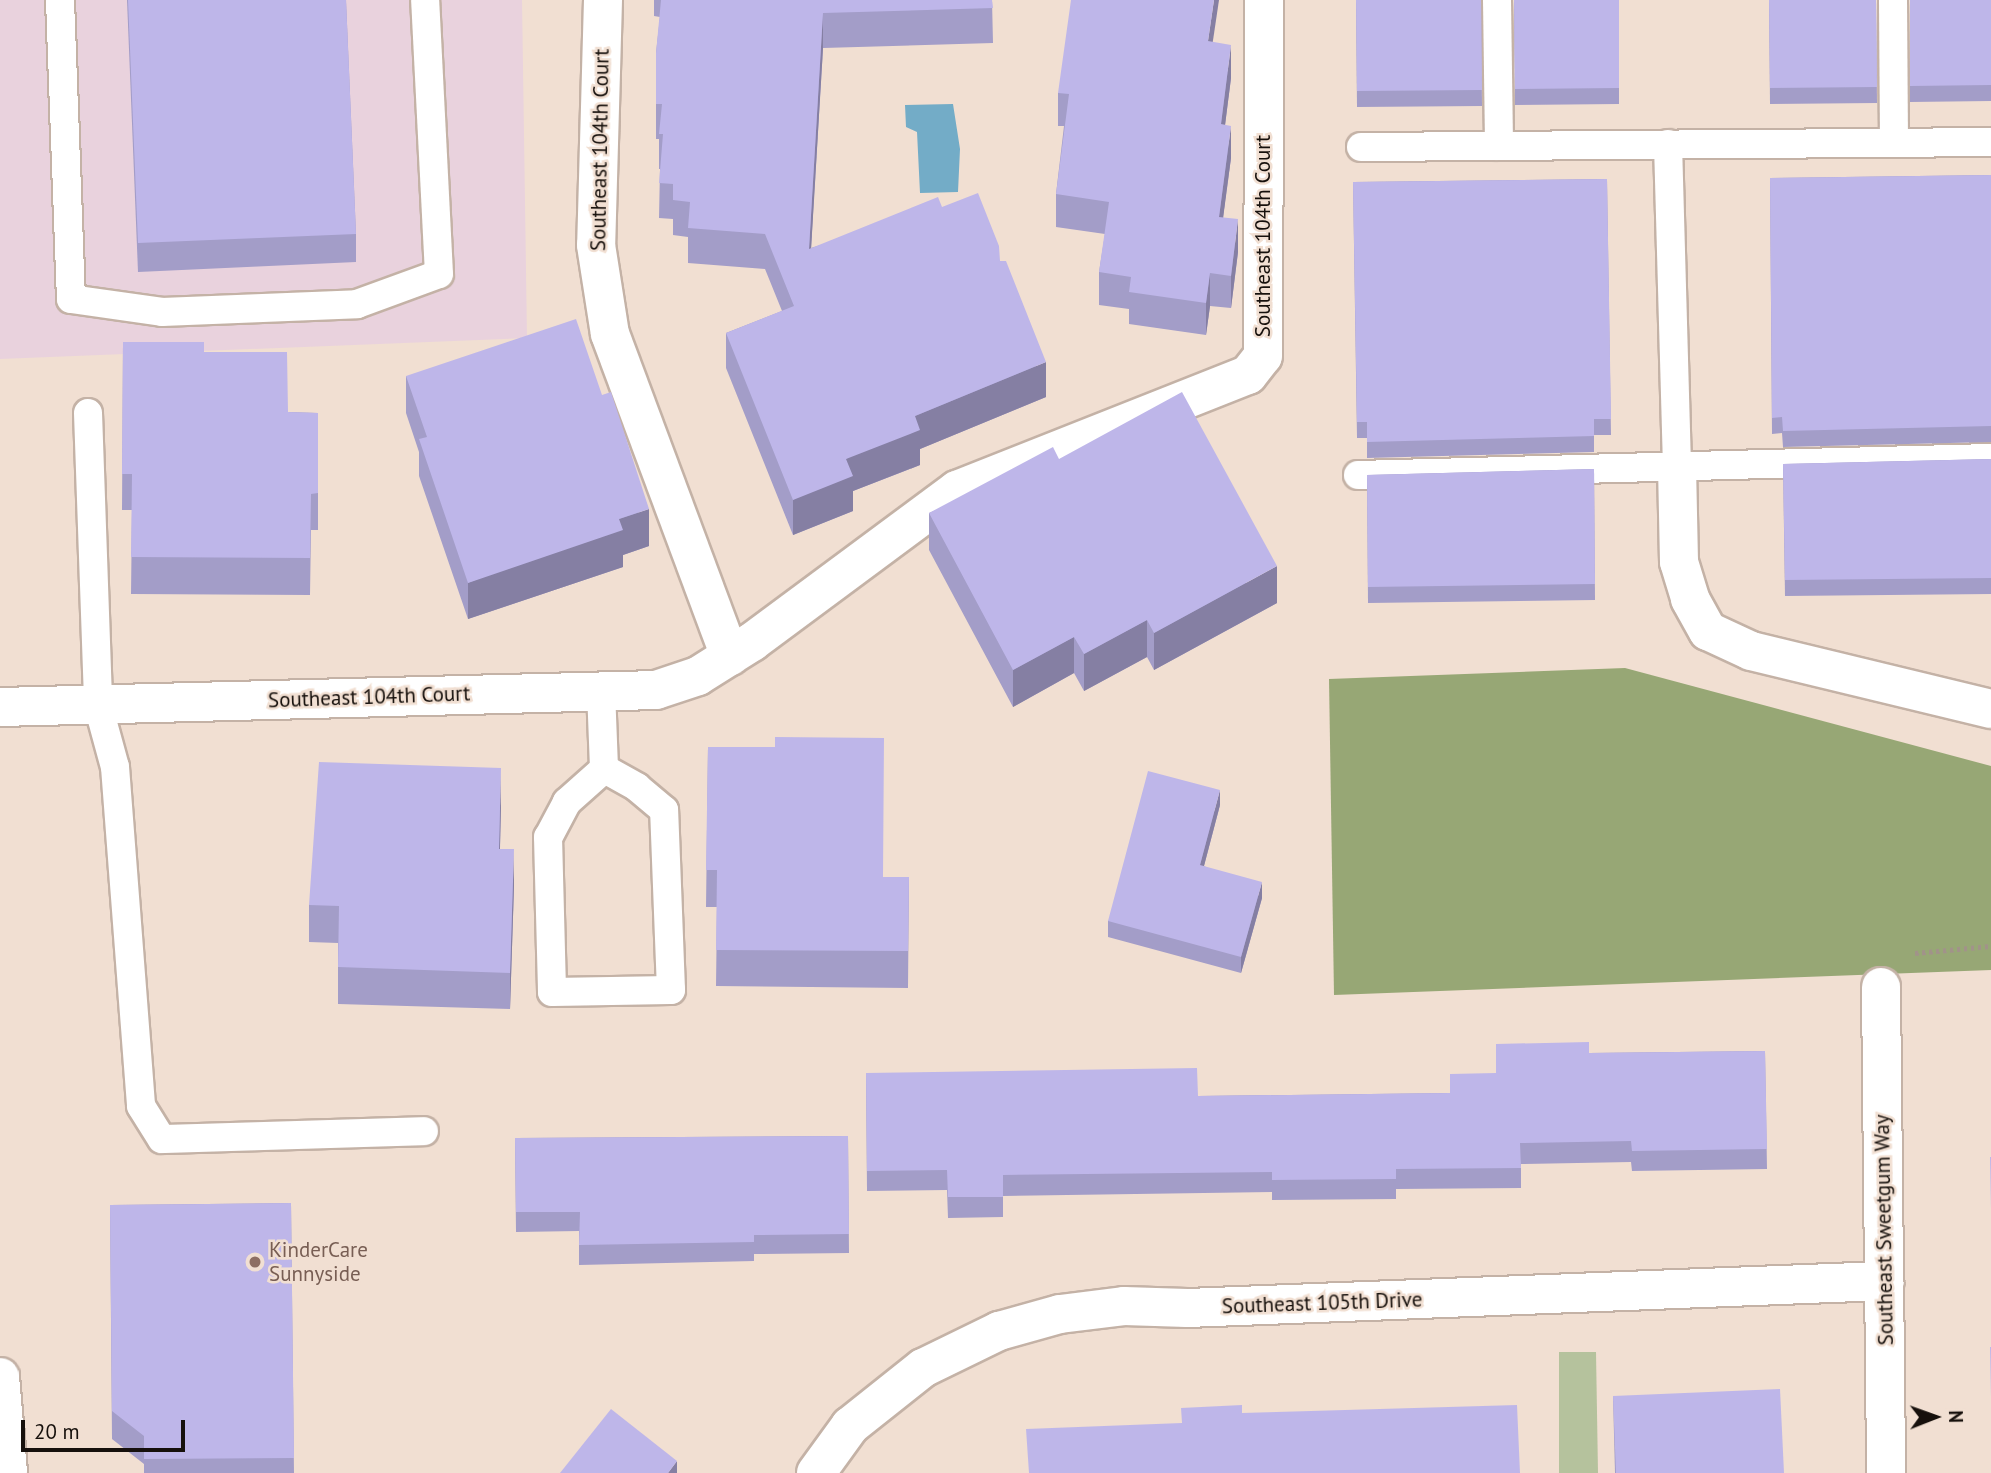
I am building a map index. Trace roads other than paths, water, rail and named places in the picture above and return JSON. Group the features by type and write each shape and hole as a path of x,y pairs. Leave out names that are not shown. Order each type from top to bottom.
{"street":[{"name":"Southeast 104th Court","path":"603,0 596,245 610,334 730,656"},
{"name":"Southeast 104th Court","path":"0,707 656,690 698,676 730,656 957,490 1248,375 1258,367 1263,356 1264,0"},
{"path":"1677,466 1679,562 1690,599 1708,631 1751,651 1991,709"},
{"name":"Southeast Sweetgum Way","path":"1881,987 1886,1473"},
{"name":"Southeast 105th Drive","path":"816,1473 850,1426 923,1368 999,1331 1060,1314 1124,1306 1186,1308 1884,1281"},
{"path":"0,1377 8,1473"}],"lane":[{"path":"60,0 71,299 162,312 357,304 439,274 425,0"},
{"path":"1497,0 1499,146"},
{"path":"1893,0 1894,143"},
{"path":"1361,147 1991,142"},
{"path":"1668,144 1677,466"},
{"path":"88,412 98,705 115,767 141,1106 162,1139 425,1131"},
{"path":"1358,475 1991,458"},
{"path":"601,690 604,769"},
{"path":"604,769 637,787 664,810 671,990 552,992 548,837 567,802 604,769"}],"water":[{"path":"953,104 960,149 958,192 920,193 917,132 906,127 905,105"}],"place":[{"name":"KinderCare Sunnyside","path":"255,1262"}]}
